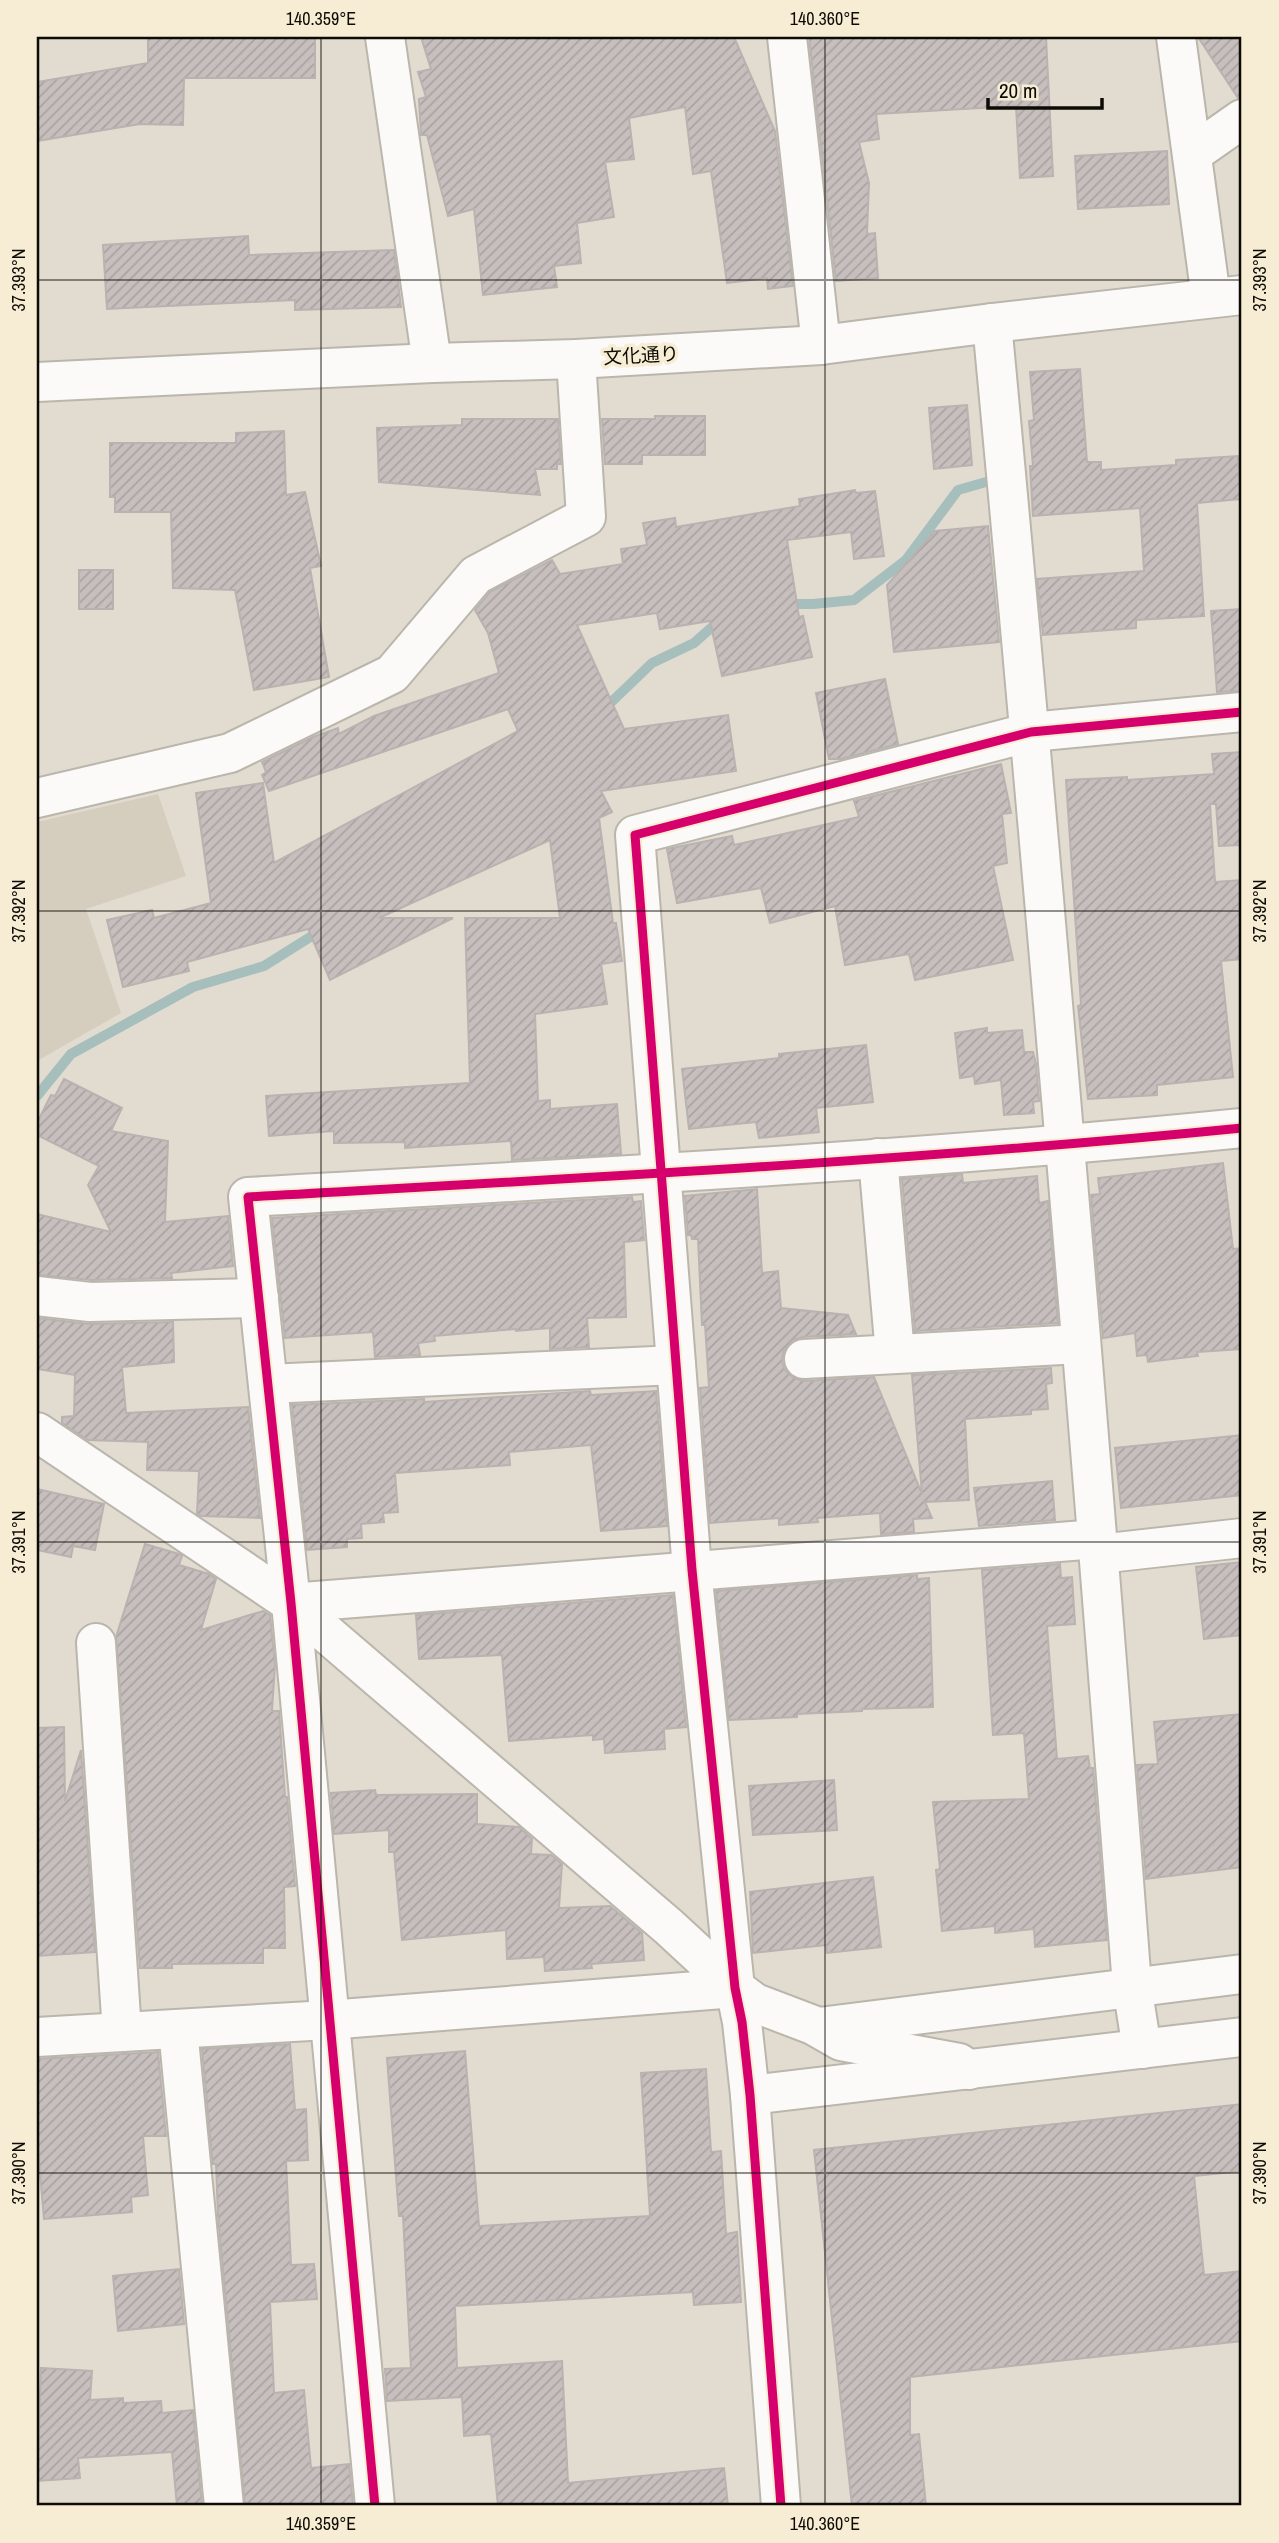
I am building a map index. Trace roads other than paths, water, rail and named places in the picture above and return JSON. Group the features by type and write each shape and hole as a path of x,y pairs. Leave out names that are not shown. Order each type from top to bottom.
{"street":[{"path":"385,37 432,363"},
{"path":"787,37 821,345"},
{"path":"1177,38 1192,154 1227,297"},
{"path":"1192,154 1242,119"},
{"name":"文化通り","path":"37,378 576,359 821,345 1227,297"},
{"path":"992,323 1031,732 1132,1986 1142,2049"},
{"path":"37,798 230,753 392,674 476,575 586,517 576,359"},
{"path":"781,2506 750,2095 742,2022 734,1987 692,1570 635,835 1031,732 1242,712"},
{"path":"375,2506 291,1603 248,1197 1065,1146 1242,1128"},
{"path":"878,1158 895,1354"},
{"path":"37,1296 90,1302 259,1298"},
{"path":"804,1359 1081,1344"},
{"path":"268,1384 676,1365"},
{"path":"37,1432 291,1603 755,2003 817,2027 841,2040 959,2063 969,2070"},
{"path":"291,1603 692,1570 1242,1538"},
{"path":"96,1643 122,2032"},
{"path":"817,2027 1242,1974"},
{"path":"37,2037 328,2020 734,1987"},
{"path":"178,2029 224,2506"},
{"path":"750,2095 1242,2037"}],"waterway":[{"path":"785,604 854,600 906,560 958,490 986,482"},
{"path":"601,712 652,663 694,643 720,620"},
{"path":"37,1096 71,1054 193,987 264,966 323,929"}]}
